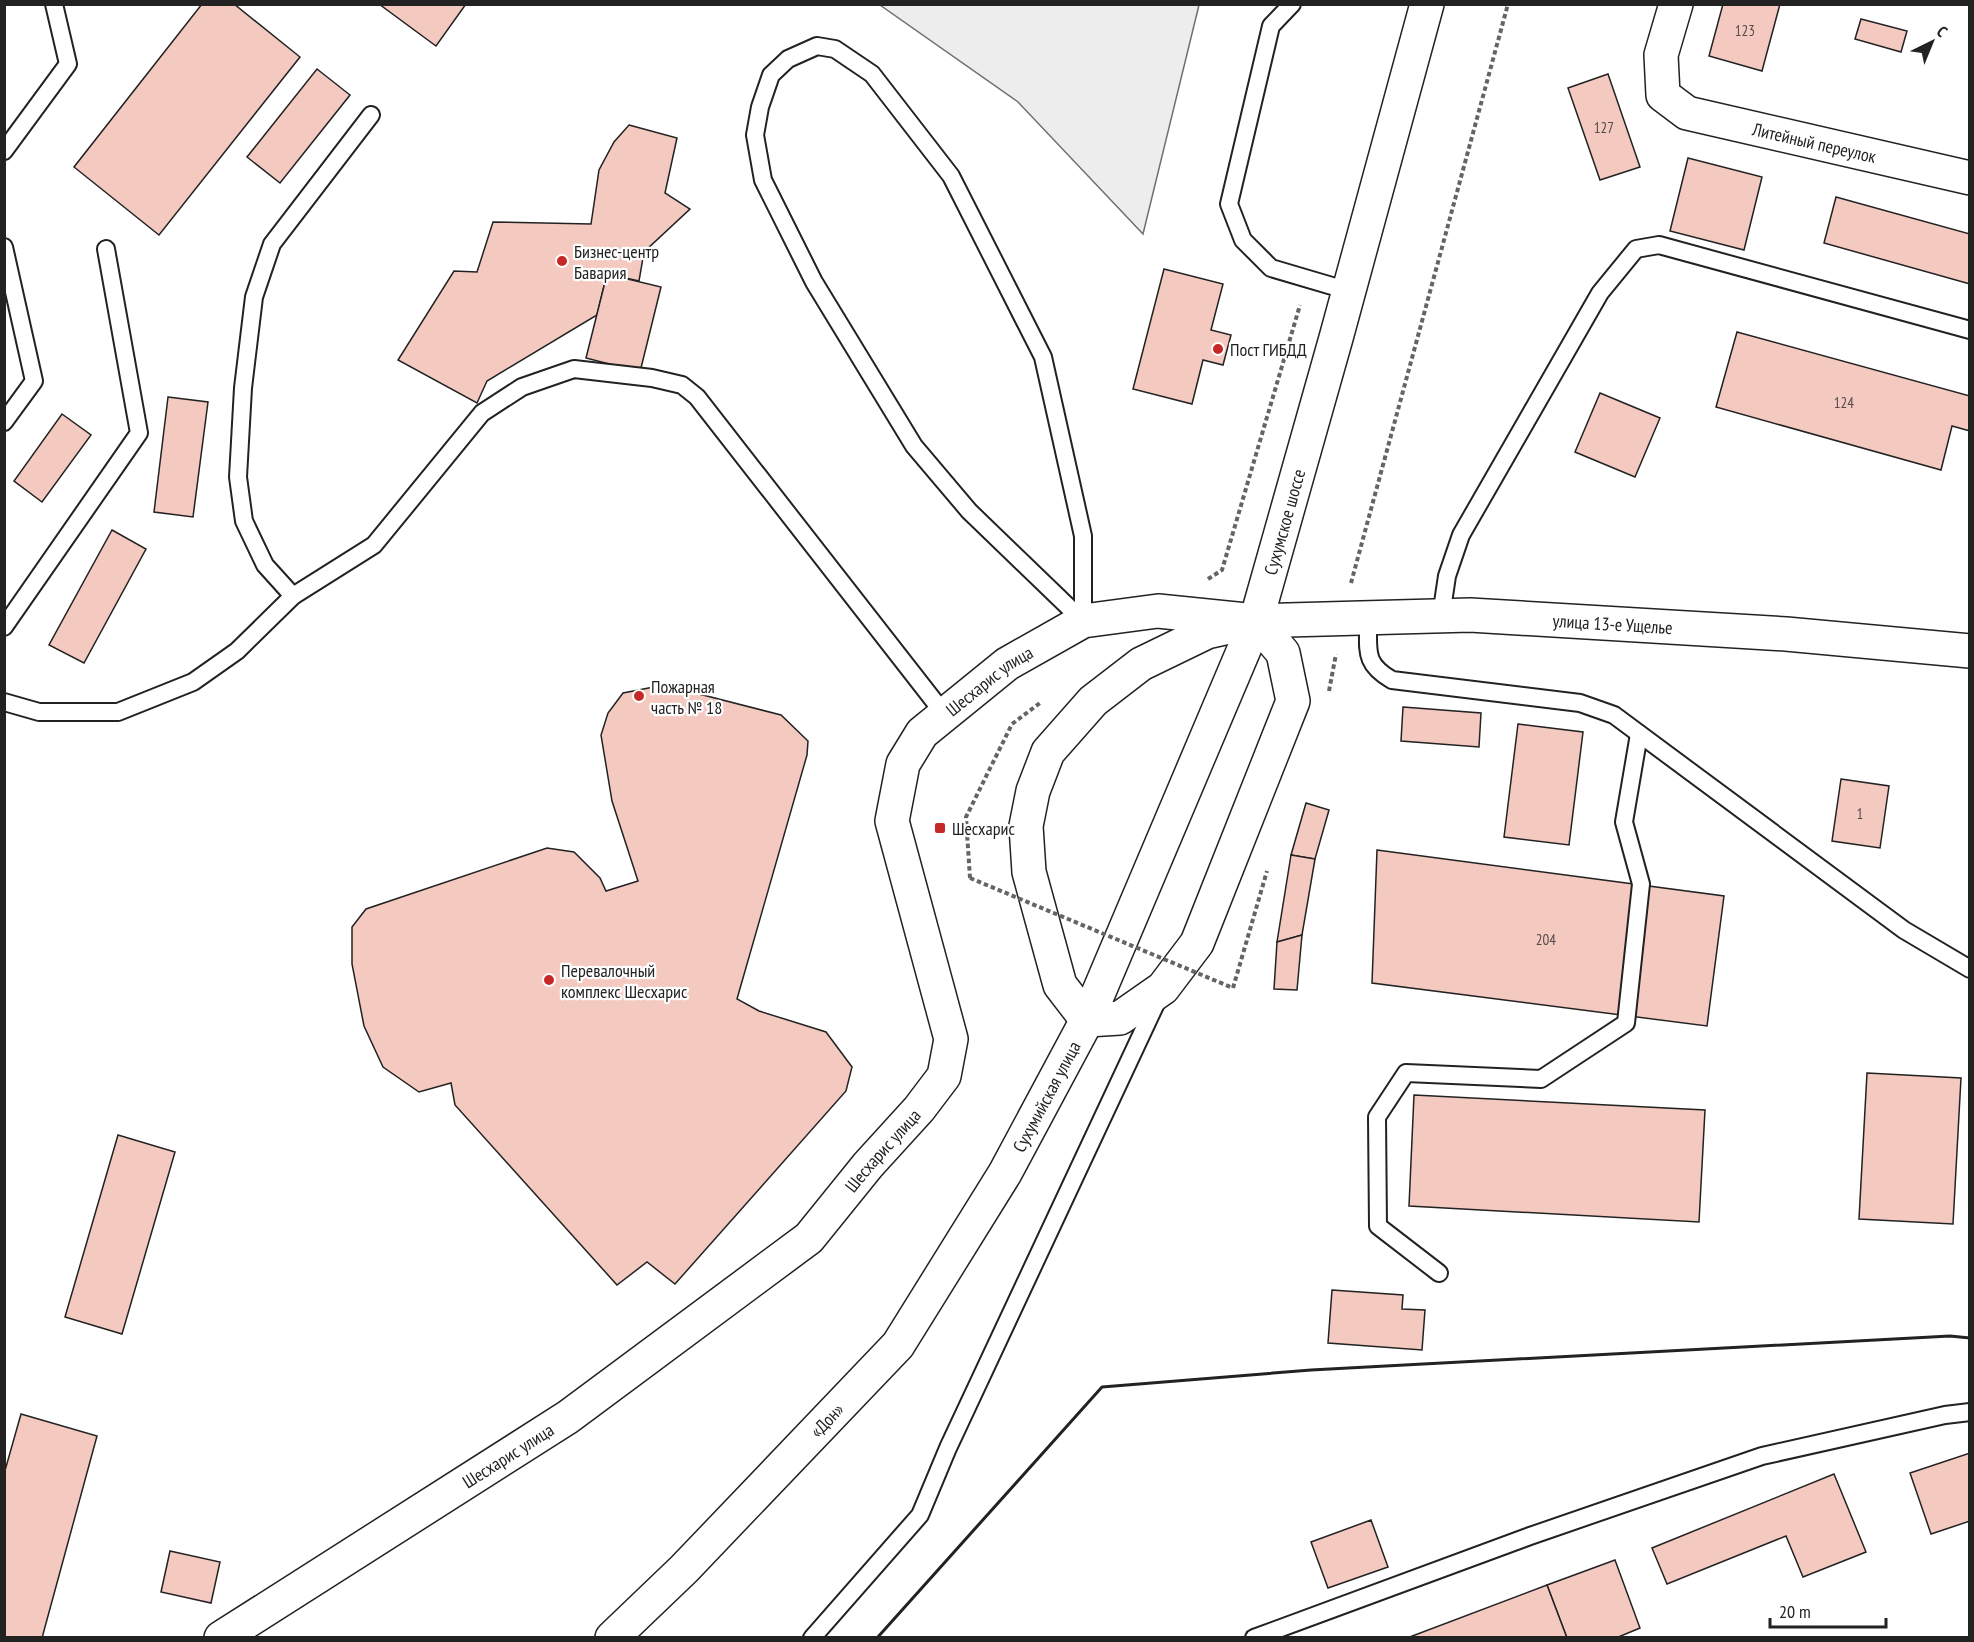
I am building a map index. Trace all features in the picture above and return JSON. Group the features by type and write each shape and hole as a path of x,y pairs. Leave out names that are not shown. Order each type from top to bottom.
{"main road":[{"name":"Сухумское шоссе","path":"1087,1020 1256,621 1427,4"},
{"name":"Литейный переулок","path":"1676,4 1661,55 1663,95 1687,113 1970,178"},
{"name":"Шесхарис улица","path":"221,1638 568,1416 809,1238 868,1165 919,1109 944,1076 951,1039 892,821 903,764 922,733 1007,664 1083,621 1158,610 1256,621"},
{"name":"улица 13-е Ущелье","path":"1256,621 1470,615 1786,634 1970,651"},
{"path":"1256,621 1283,653 1293,701 1197,943 1163,988 1120,1018 1087,1020 1060,985 1029,872 1026,826 1033,791 1048,752 1094,701 1141,664 1208,632 1256,621"},
{"name":"Сухумийская улица","path":"1005,1173 1087,1020"},
{"name":"«Дон»","path":"612,1638 684,1569 898,1345 1005,1173"}],"lane":[{"path":"4,151 68,64 54,4"},
{"path":"1292,4 1271,26 1229,204 1243,240 1271,268 1349,291"},
{"path":"817,46 836,49 872,74 951,176 1043,357 1083,536 1083,621 969,511 914,446 814,282 763,180 755,135 760,107 771,75 788,59 817,46"},
{"path":"293,596 265,566 244,521 242,510 238,477 243,388 254,297 272,244 371,115"},
{"path":"1441,616 1447,576 1461,535 1600,293 1636,249 1659,245 1970,330"},
{"path":"4,247 34,381 4,423"},
{"path":"4,627 139,434 106,249"},
{"path":"5,702 39,712 118,712 193,682 237,651 293,596 374,545 482,413 522,387 574,369 652,378 682,384 697,397 945,715"},
{"path":"1355,618 1370,662 1377,672 1392,680 1580,703 1614,715 1894,923 1970,969"},
{"path":"1439,1273 1378,1226 1377,1117 1406,1073 1540,1079 1626,1023 1641,884 1624,822 1639,734"},
{"path":"812,1638 920,1515 948,1448 1163,988"},
{"path":"1254,1638 1530,1536 1762,1456 1946,1415 1970,1412"}],"path":[{"path":"1329,696 1355,618 1508,4"},
{"path":"1204,581 1222,570 1307,279"},
{"path":"1048,696 1012,724 966,817 970,878 1233,988 1269,865"}],"shaded area":[{"path":"880,5 1199,5 1143,234 1018,102"}],"building":[{"path":"202,4 234,4 300,57 159,235 74,167"},
{"path":"379,4 466,4 436,46"},
{"path":"1723,4 1780,4 1762,71 1709,56"},
{"path":"1861,19 1907,31 1901,52 1855,39"},
{"path":"317,69 350,95 280,183 247,157"},
{"path":"1608,74 1640,167 1600,180 1568,88"},
{"name":"Бизнес-центр Бавария","path":"629,125 677,138 665,193 690,209 644,252 639,281 607,274 597,315 487,381 477,403 398,360 454,271 477,272 493,222 591,224 599,170 614,142"},
{"path":"1688,158 1762,177 1744,250 1670,231"},
{"path":"1836,197 1970,234 1970,284 1824,243"},
{"path":"1164,269 1223,284 1211,330 1231,335 1223,365 1203,360 1192,404 1133,389"},
{"path":"607,274 661,287 640,372 586,358"},
{"path":"1737,332 1970,396 1970,431 1952,426 1941,470 1716,407"},
{"path":"1600,393 1660,418 1635,477 1575,452"},
{"path":"168,397 208,402 193,517 154,512"},
{"path":"62,414 91,435 42,502 14,481"},
{"path":"112,530 146,549 84,663 49,645"},
{"name":"Перевалочный комплекс Шесхарис","path":"664,685 781,715 808,741 807,755 737,999 759,1011 826,1032 852,1067 846,1091 675,1284 647,1262 617,1285 455,1105 451,1083 419,1092 383,1067 364,1026 352,964 352,927 366,909 547,848 574,852 600,878 606,891 638,881 612,801 601,735 608,713 623,693"},
{"path":"1403,707 1481,713 1479,747 1401,741"},
{"path":"1518,724 1583,732 1569,845 1504,837"},
{"path":"1841,779 1889,786 1880,848 1832,841"},
{"path":"1306,803 1329,810 1315,859 1291,855"},
{"path":"1377,850 1724,896 1707,1026 1372,983"},
{"path":"1291,855 1315,859 1302,935 1277,942"},
{"path":"1302,935 1297,990 1274,989 1277,942"},
{"path":"1867,1073 1961,1078 1953,1224 1859,1219"},
{"path":"1414,1095 1705,1110 1699,1222 1409,1206"},
{"path":"118,1135 175,1152 122,1334 65,1317"},
{"path":"1332,1290 1403,1295 1402,1309 1425,1310 1422,1350 1328,1343"},
{"path":"21,1414 97,1436 42,1638 4,1638 4,1474"},
{"path":"1970,1453 1970,1521 1931,1534 1910,1473"},
{"path":"1834,1474 1866,1552 1803,1577 1786,1536 1667,1584 1652,1548"},
{"path":"1371,1520 1388,1567 1328,1588 1311,1542"},
{"path":"170,1551 220,1562 211,1603 161,1592"},
{"path":"1615,1560 1640,1628 1616,1638 1567,1638 1547,1585"},
{"path":"1547,1585 1567,1638 1407,1638"}],"wall":[{"path":"877,1638 1102,1387 1311,1370 1950,1336 1970,1338"}],"place":[{"name":"Бизнес-центр Бавария","path":"562,261"},
{"name":"Пост ГИБДД","path":"1218,349"},
{"name":"Пожарная часть № 18","path":"639,696"},
{"name":"Шесхарис","path":"940,828"},
{"name":"Перевалочный комплекс Шесхарис","path":"549,980"}]}
